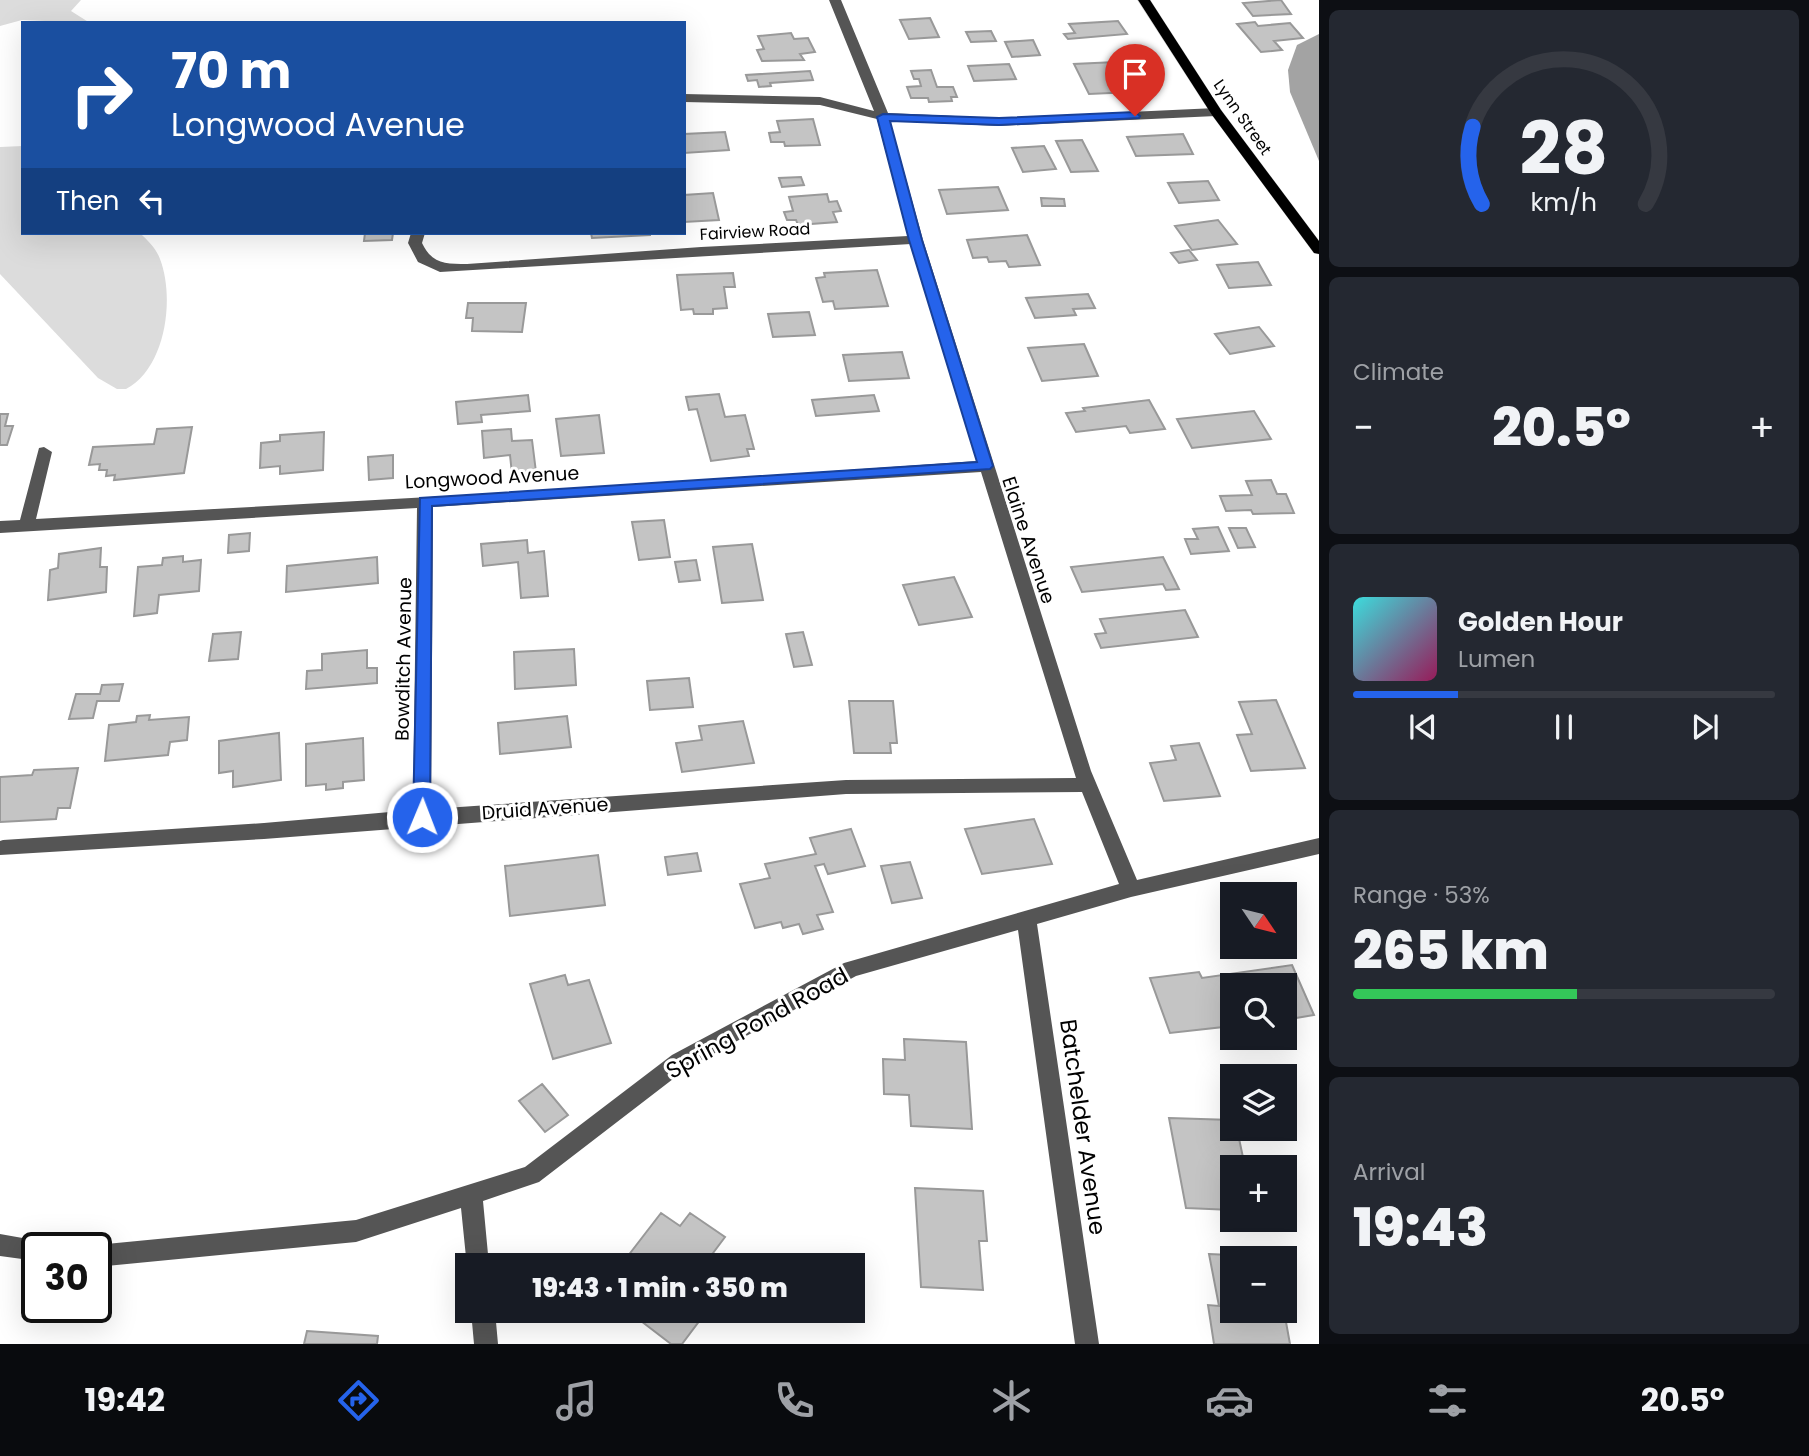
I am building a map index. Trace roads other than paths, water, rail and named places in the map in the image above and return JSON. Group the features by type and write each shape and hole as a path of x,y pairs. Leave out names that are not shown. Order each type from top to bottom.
{"main road":[{"name":"Lynn Street","path":"1144,0 1216,112 1319,250"}],"street":[{"name":"Elaine Avenue","path":"835,0 883,117 916,240 985,466 1088,785 1131,889"},
{"path":"686,99 820,100 883,117 999,122 1216,112"},
{"name":"Fairview Road","path":"417,235 415,243 423,259 440,268 503,267 701,251 916,240"},
{"path":"27,525 44,452"},
{"name":"Longwood Avenue","path":"0,527 985,466"},
{"name":"Bowditch Avenue","path":"422,817 425,502"},
{"name":"Druid Avenue","path":"3,848 846,787 1088,785"},
{"name":"Spring Pond Road","path":"112,1254 356,1231 531,1175 679,1062 852,969 1131,889 1319,846"},
{"name":"Batchelder Avenue","path":"1026,918 1087,1344"},
{"path":"471,1194 477,1253"},
{"path":"0,1245 21,1248"},
{"path":"484,1323 486,1344"}]}
